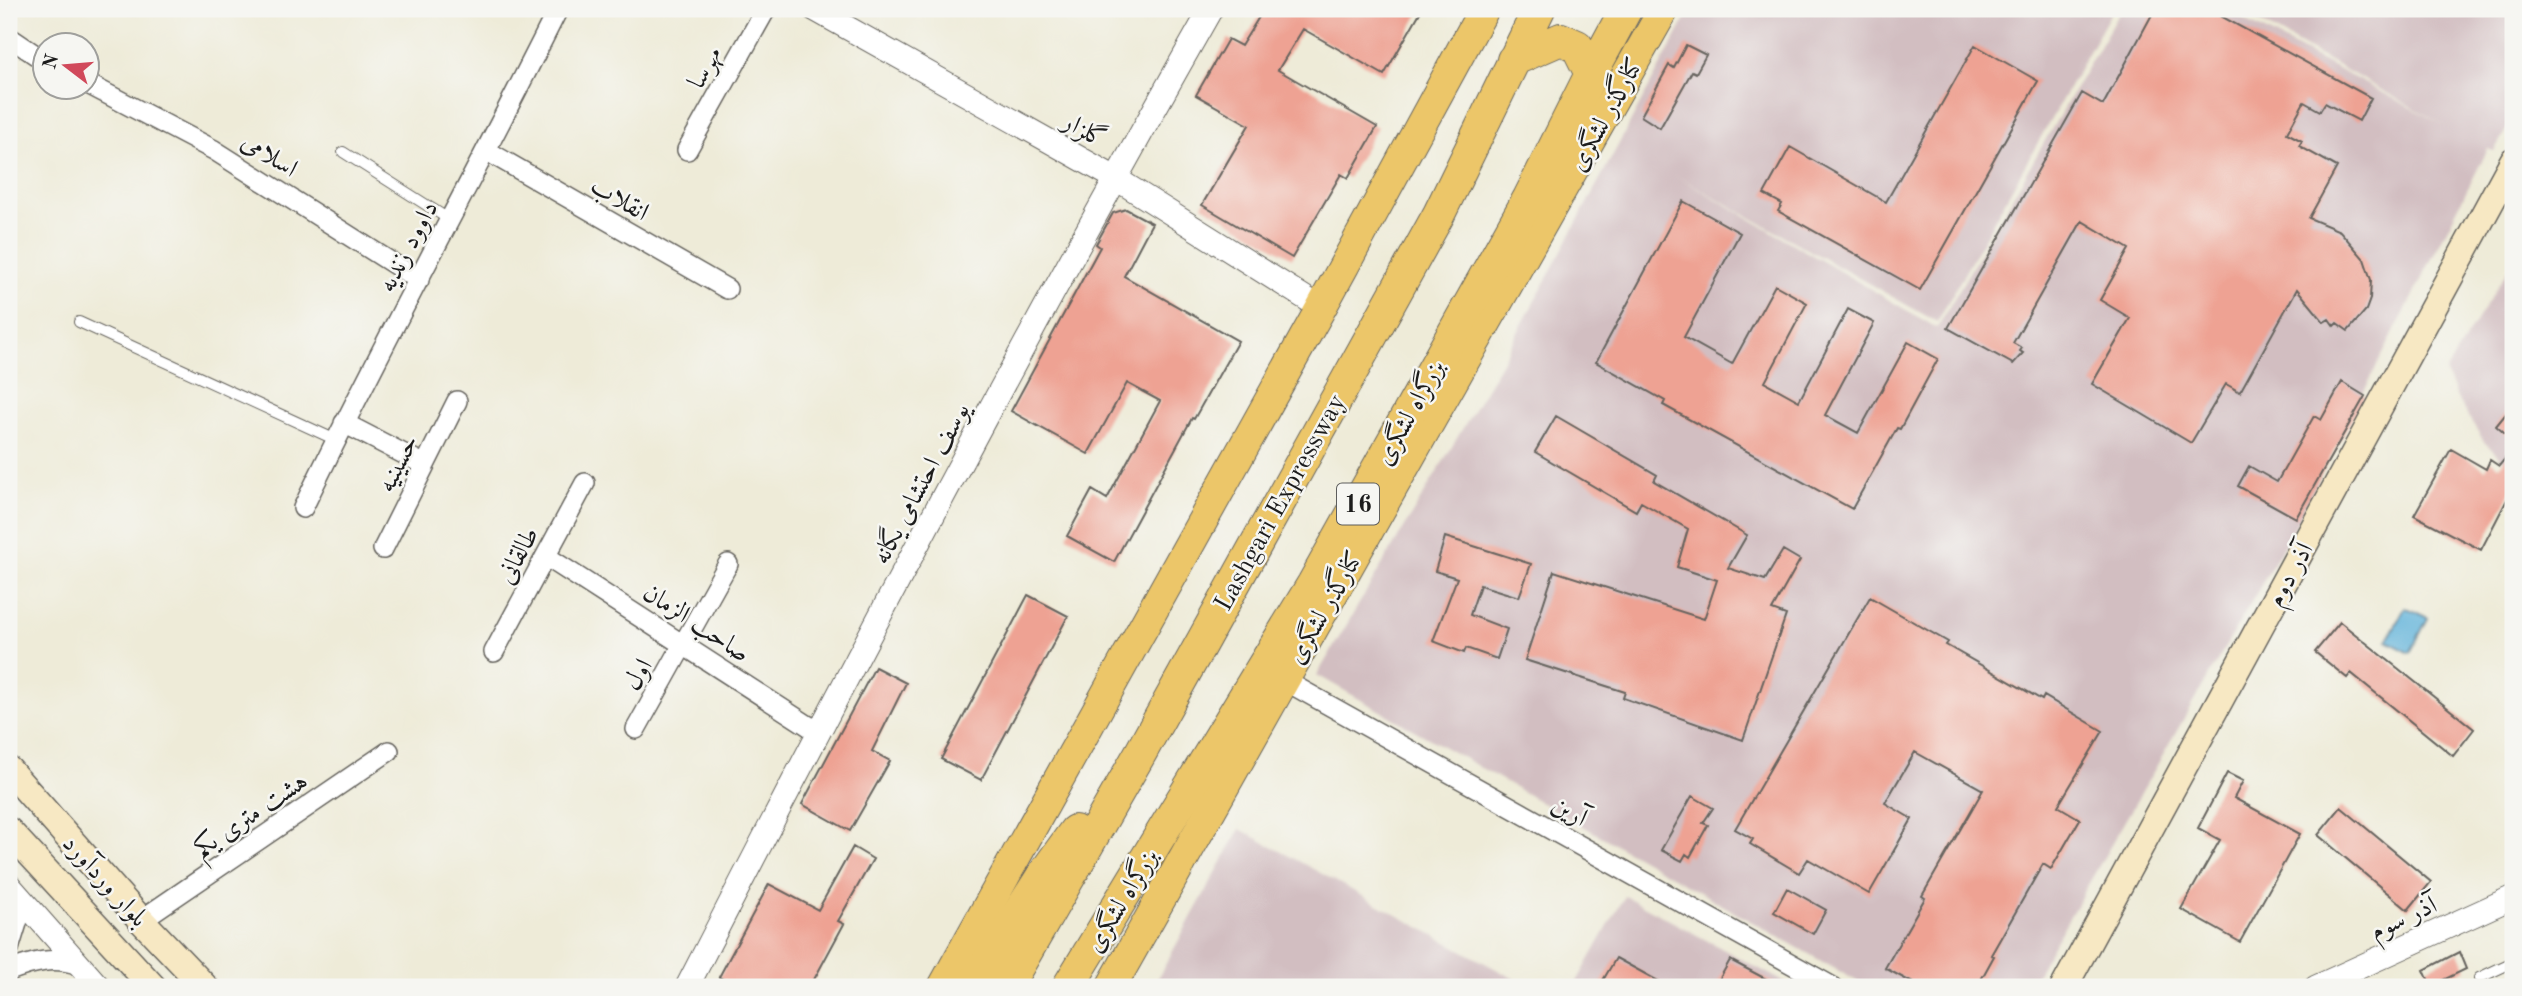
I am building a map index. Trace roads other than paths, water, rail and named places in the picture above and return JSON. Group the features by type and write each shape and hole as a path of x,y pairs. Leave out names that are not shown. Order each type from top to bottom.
{"highway":[{"name":"Lashgari Expressway","path":"1006,987 1141,752 1439,214 1539,9"},
{"name":"بزرگراه لشگری","path":"1068,987 1313,584 1529,198 1626,9"},
{"path":"1513,60 1561,39 1577,47 1591,74"},
{"path":"972,987 1041,878 1091,807 1141,752"}],"main road":[{"path":"943,987 1484,9"},
{"name":"کنارگذر لشگری","path":"1111,987 1282,679 1664,9"},
{"name":"آذر دوم","path":"2064,987 2513,161"},
{"name":"بلوار وردآورد","path":"9,770 141,920 205,987"},
{"name":"بلوار وردآورد","path":"9,831 153,987"}],"street":[{"name":"داوود زندیه","path":"303,508 558,9"},
{"name":"مهرسا","path":"687,150 766,9"},
{"name":"گلزار","path":"814,9 1115,178 1321,308"},
{"name":"یوسف احتشامی یگانه","path":"687,987 818,732 1115,178 1211,9"},
{"path":"9,37 32,53"},
{"name":"اسلامی","path":"102,91 214,150 419,280"},
{"name":"انقلاب","path":"487,151 727,289"},
{"name":"حسینیه","path":"383,548 457,401"},
{"path":"340,431 425,465"},
{"name":"طالقانی","path":"495,652 585,484"},
{"name":"صاحب الزمان","path":"547,557 818,732"},
{"name":"اول","path":"636,729 728,564"},
{"name":"آرین","path":"1282,679 1832,987"},
{"name":"هشت متری یکم","path":"141,920 388,751"},
{"path":"9,949 18,920 11,887"},
{"path":"11,887 99,987"},
{"name":"آذر سوم","path":"2316,987 2513,897"},
{"path":"9,971 36,961 51,959 79,965"}],"lane":[{"path":"343,152 451,220"},
{"path":"79,322 340,431"},
{"path":"2479,978 2513,962"}],"water":[{"path":"2405,607 2428,618 2410,653 2387,641"}]}
